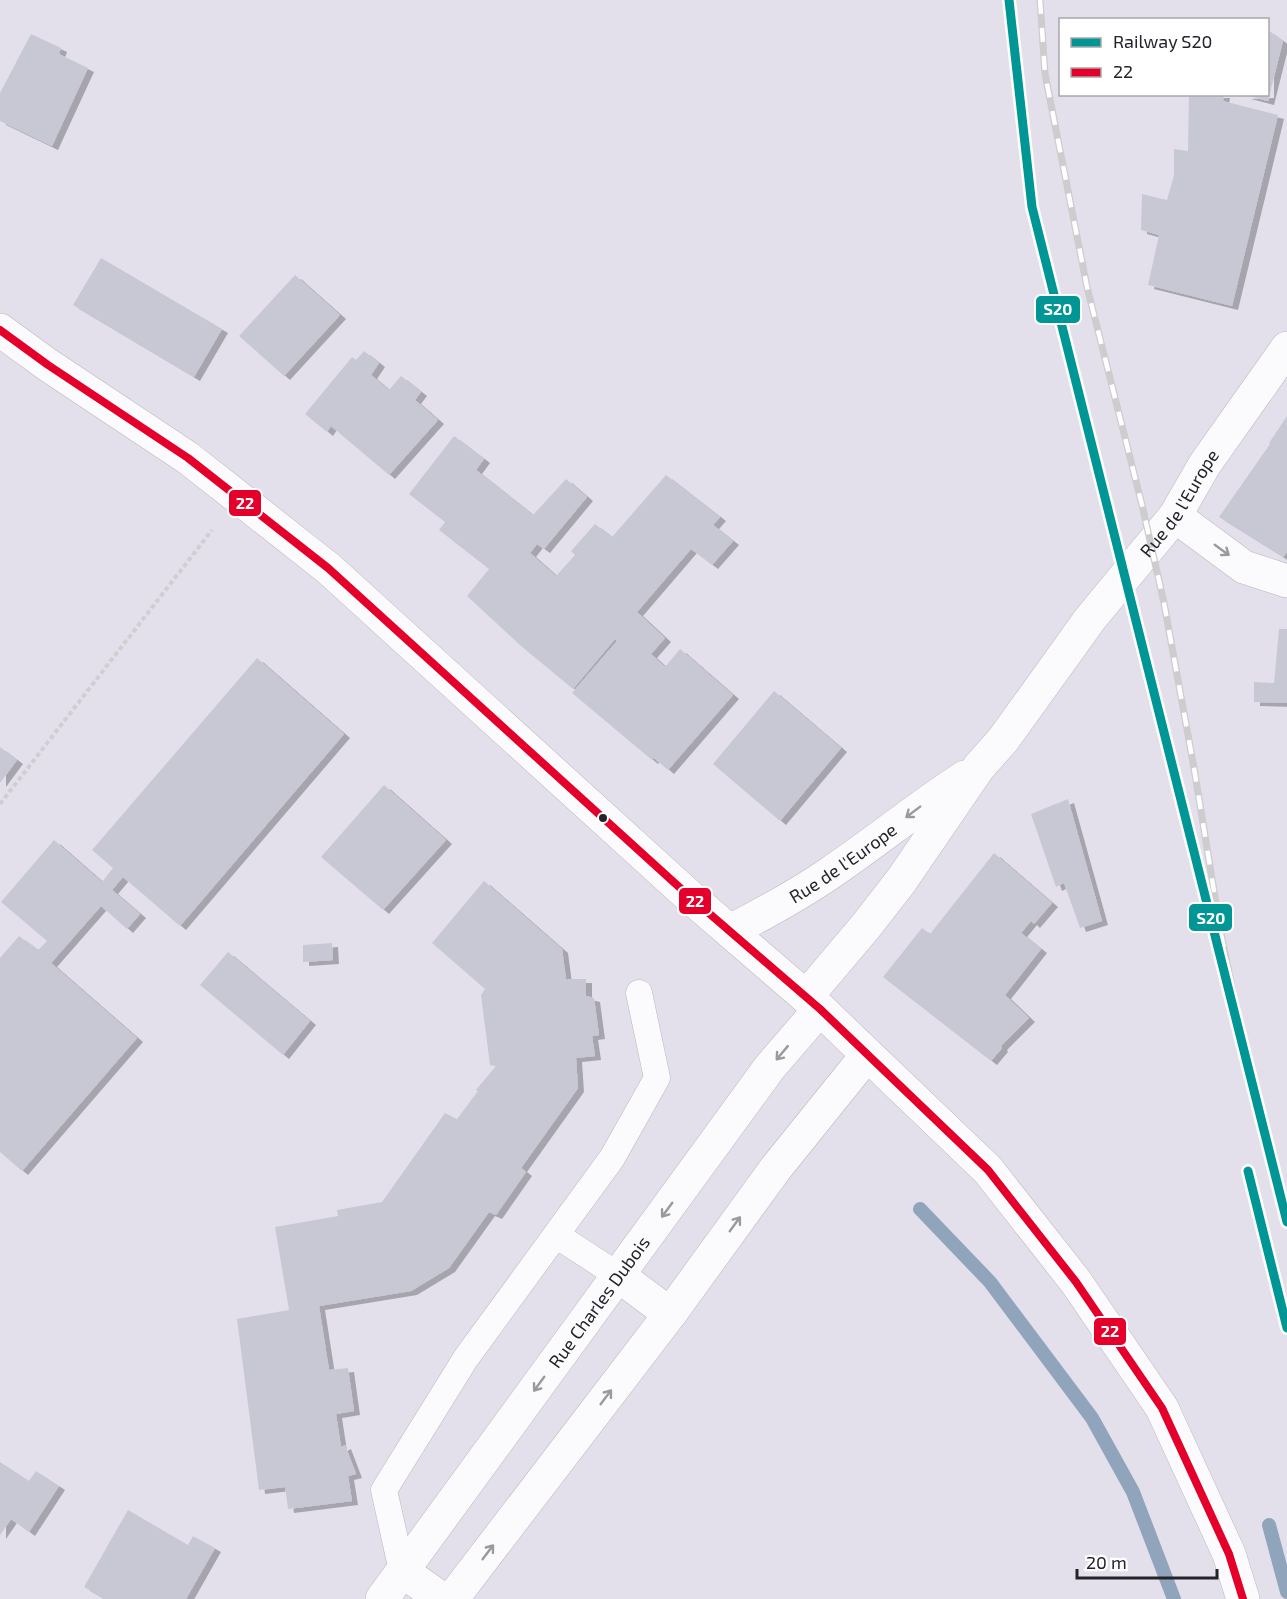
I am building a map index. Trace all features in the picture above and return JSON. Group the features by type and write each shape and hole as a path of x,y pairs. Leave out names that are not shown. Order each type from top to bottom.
{"street":[{"path":"0,330 48,365 188,458 328,568 680,888 813,1003 988,1170 1076,1282 1162,1408 1229,1554 1243,1599"},
{"name":"Rue de l'Europe","path":"730,931 782,904 830,873 929,800 979,767 1003,740 1090,619 1175,516 1205,464 1287,348"},
{"path":"1175,516 1244,567 1287,580"},
{"name":"Rue de l'Europe","path":"813,1003 945,838 979,767"},
{"name":"Rue Charles Dubois","path":"382,1599 778,1057 813,1003"},
{"path":"452,1599 670,1314 777,1168 867,1055"},
{"path":"619,1276 670,1314"},
{"path":"402,1571 442,1599"}],"lane":[{"path":"402,1571 384,1490 466,1358 612,1158 657,1078 639,993"},
{"path":"556,1235 619,1276"}],"path":[{"path":"0,804 238,496"}],"building":[{"path":"1269,31 1283,41 1268,101 1249,96 1269,96"},
{"path":"31,34 61,48 59,54 88,68 52,146 0,121 0,93"},
{"path":"1189,96 1224,96 1223,101 1278,115 1232,306 1148,285 1159,235 1141,230 1142,194 1167,200 1174,175 1174,149 1188,151"},
{"path":"101,258 222,329 194,377 73,305"},
{"path":"295,275 340,315 284,376 239,336"},
{"path":"364,351 379,363 371,375 389,390 401,376 421,392 415,400 438,420 389,475 331,426 327,432 305,414 352,357 356,360"},
{"path":"1287,416 1287,552 1283,557 1219,517"},
{"path":"454,436 484,459 476,470 533,515 566,479 587,497 544,549 537,544 530,553 556,576 575,555 571,551 595,524 612,537 666,475 720,517 713,525 733,541 712,565 691,549 637,612 665,638 651,654 665,667 680,649 733,695 668,770 654,758 652,760 572,693 617,641 615,639 573,689 521,646 467,596 489,569 439,530 445,522 409,494"},
{"path":"1279,629 1287,629 1287,703 1254,702 1254,682 1274,683"},
{"path":"257,658 344,734 180,926 123,877 112,890 140,914 127,929 101,906 51,963 137,1038 22,1171 0,1152 0,958 19,936 38,950 47,941 1,902 54,840 102,882 113,868 92,850"},
{"path":"774,691 841,748 780,821 713,764"},
{"path":"0,747 17,760 0,783"},
{"path":"384,785 446,840 383,910 321,857"},
{"path":"1068,799 1102,921 1080,928 1064,883 1056,887 1031,814"},
{"path":"994,853 1052,903 1034,924 1031,921 1021,933 1041,949 1005,995 1029,1018 1001,1046 1002,1048 991,1061 883,977 922,928 930,934"},
{"path":"484,881 562,949 566,979 586,979 586,996 594,998 599,1035 592,1036 595,1056 576,1058 578,1088 521,1168 526,1172 496,1215 489,1212 449,1268 411,1291 319,1306 329,1370 348,1368 354,1411 336,1414 341,1447 345,1445 356,1474 348,1476 352,1501 288,1509 285,1487 259,1490 237,1319 289,1310 275,1227 338,1216 337,1210 382,1202 445,1113 457,1119 478,1091 476,1090 496,1066 490,1065 481,995 485,989 432,943"},
{"path":"332,943 333,960 303,962 303,945"},
{"path":"228,952 310,1021 283,1055 200,985"},
{"path":"0,1462 29,1481 36,1471 59,1486 29,1532 11,1519 0,1535"},
{"path":"128,1510 188,1545 193,1536 215,1548 186,1599 105,1599 84,1587"}],"waterway":[{"path":"920,1209 990,1282 1092,1418 1133,1492 1174,1599"},
{"path":"1269,1525 1287,1592"}],"railway":[{"path":"1040,0 1045,74 1087,287 1142,505 1164,603 1221,934 1254,1093"}],"rail line":[{"name":"S20","path":"1009,0 1032,207 1287,1222"},
{"name":"S20","path":"1248,1171 1287,1328"}],"transit line":[{"name":"22","path":"0,330 48,365 188,458 328,568 689,896 820,1009 988,1170 1076,1282 1162,1408 1229,1554 1243,1599"}]}
